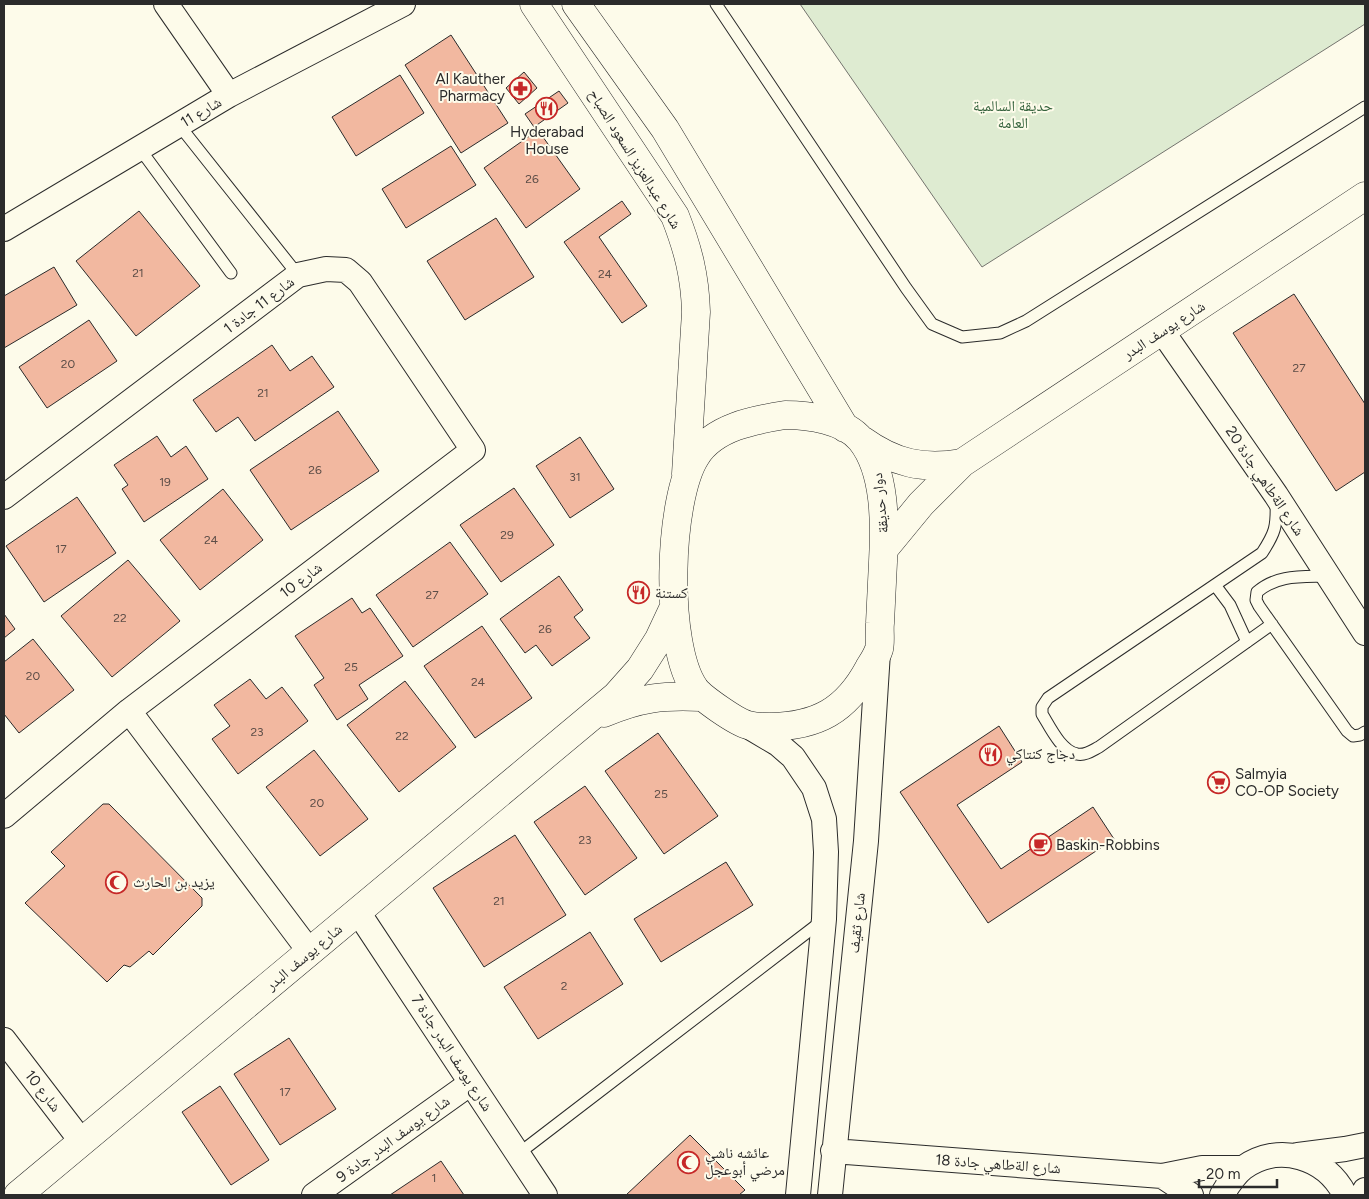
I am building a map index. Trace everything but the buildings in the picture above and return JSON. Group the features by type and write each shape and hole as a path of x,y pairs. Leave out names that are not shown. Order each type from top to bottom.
{"street":[{"path":"166,4 229,95"},
{"name":"شارع 11","path":"4,229 229,95 402,4"},
{"name":"شارع عبدالعزيز السعود الصباح","path":"534,4 675,216 684,238 691,263 696,312 686,479"},
{"path":"576,4 665,129 853,433"},
{"name":"شارع يوسف البدر","path":"884,549 921,504 962,463 1365,196"},
{"name":"شارع 11 جادة 1","path":"4,497 298,275 326,269 346,270 360,282 473,450"},
{"name":"شارع الةطاهي جادة 20","path":"1162,331 1276,495 1365,633"},
{"name":"دوار حديقة","path":"785,415 802,415 824,420 853,433 876,467 883,507 884,549 878,650 861,683 837,708 821,718 804,724 788,726 766,727 746,725 701,697 691,684 680,652 674,607 677,524 686,479 696,455 710,442 730,429 754,420 785,415"},
{"name":"شارع يوسف البدر","path":"853,433 891,458 909,463 944,466 962,463"},
{"name":"شارع 10","path":"4,816 129,710 473,450"},
{"name":"شارع يوسف البدر","path":"18,1195 616,696 640,669 659,639 674,607"},
{"name":"شارع ثقيف","path":"830,1195 866,841 878,650"},
{"name":"شارع يوسف البدر","path":"589,719 643,698 672,695 701,697"},
{"path":"129,710 310,952"},
{"path":"746,725 778,744 793,757 814,788 825,826 824,919 798,1195"},
{"name":"شارع يوسف البدر جادة 7","path":"358,912 545,1195"},
{"name":"شارع 10","path":"4,1040 82,1142"},
{"name":"شارع يوسف البدر جادة 9","path":"314,1195 335,1185 471,1083"},
{"path":"1222,1195 1230,1181 1242,1168 1258,1160 1274,1155 1345,1150 1365,1145"},
{"name":"شارع الةطاهي جادة 18","path":"834,1151 1162,1176 1202,1168 1242,1168"},
{"path":"1291,1155 1308,1159 1323,1168 1336,1180 1345,1195"},
{"name":"شارع الةطاهي جادة 18","path":"1162,1176 1191,1195"},
{"path":"1363,1195 1365,1190"}],"lane":[{"path":"716,4 900,280 932,324 962,337 1000,332 1026,321 1365,107"},
{"path":"179,125 298,275"},
{"path":"140,149 231,273"},
{"path":"1272,624 1099,747 1086,753 1078,755 1066,749 1042,714 1042,707 1048,698 1262,553 1277,526 1276,495"},
{"path":"1328,576 1283,578 1265,585 1257,592 1256,600 1347,731 1353,736 1365,732"},
{"path":"1215,584 1230,605 1247,642"},
{"path":"518,1154 824,919"}],"green space":[{"name":"حديقة السالمية العامة","path":"800,4 1365,4 1365,24 982,267"}],"place":[{"name":"Al Kauther Pharmacy","path":"521,88"},
{"name":"Hyderabad House","path":"547,109"},
{"name":"كستنة","path":"639,593"},
{"name":"دجاج كنتاكي","path":"990,754"},
{"name":"Salmyia CO-OP Society","path":"1219,783"},
{"name":"Baskin-Robbins","path":"1040,845"},
{"name":"يزيد بن الحارث","path":"117,882"},
{"name":"عائشه ناشي مرضي أبوعجل","path":"689,1162"}]}
